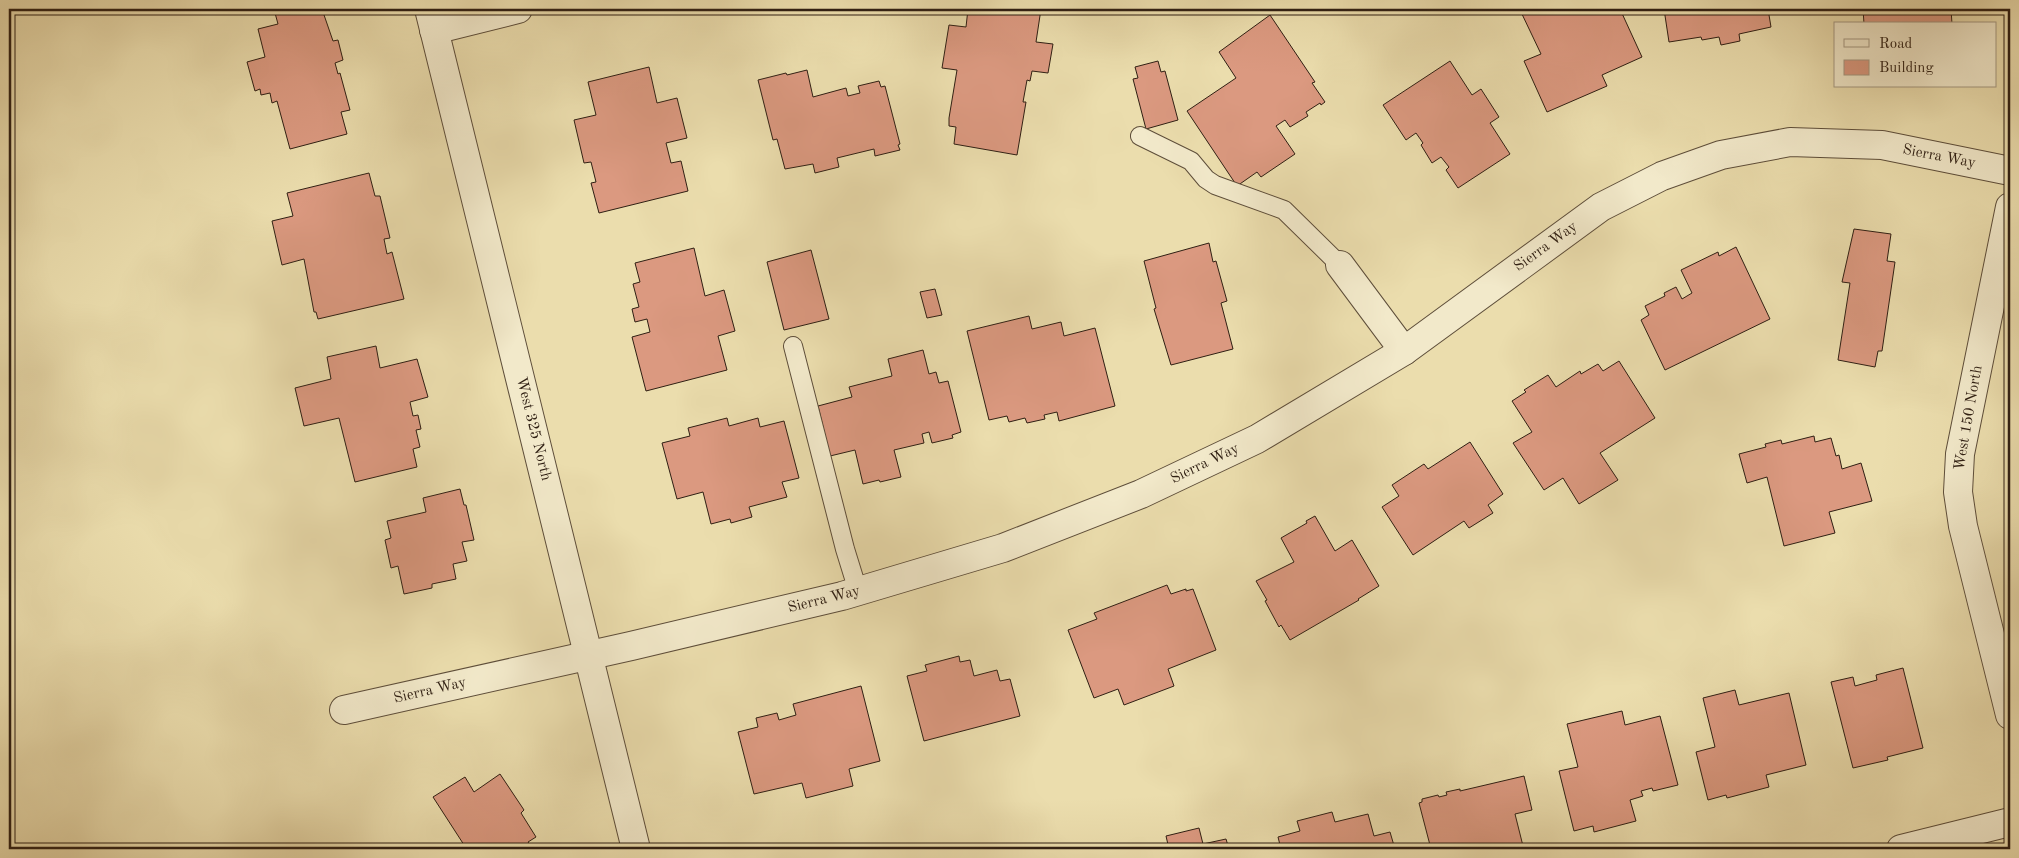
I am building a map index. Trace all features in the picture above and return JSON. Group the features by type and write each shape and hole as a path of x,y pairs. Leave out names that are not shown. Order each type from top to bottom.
{"street":[{"path":"431,20 518,9"},
{"name":"West 325 North","path":"431,20 581,620 588,656 636,849"},
{"name":"Sierra Way","path":"344,710 588,656 858,591 1002,548 1141,494 1257,439 1404,351 1601,207 1662,176 1721,155 1790,142 1882,145 2010,171"},
{"name":"West 150 North","path":"2010,207 1960,454 1958,492 1963,526 2010,715"},
{"path":"1340,265 1404,351"},
{"path":"1901,849 2010,822"}],"lane":[{"path":"1140,136 1191,162 1206,179 1215,185 1284,210 1340,265"},
{"path":"793,346 845,549 858,591"}],"building":[{"path":"293,9 318,9 319,13 323,12 333,41 338,40 343,60 335,63 338,74 340,73 350,110 341,112 347,134 290,149 277,101 272,103 270,93 261,95 260,89 255,91 247,62 265,57 258,29 278,24 275,13"},
{"path":"968,9 1041,9 1036,42 1053,44 1048,73 1032,71 1030,81 1027,80 1023,102 1026,102 1017,155 954,144 956,127 949,126 949,118 957,70 942,68 949,25 966,27"},
{"path":"1529,9 1560,9 1561,11 1565,9 1620,9 1642,57 1602,75 1607,86 1547,112 1524,61 1541,54 1521,12"},
{"path":"1664,9 1768,9 1771,27 1739,34 1740,41 1721,45 1719,37 1702,40 1701,37 1669,42"},
{"path":"1863,9 1951,9 1952,22 1864,22"},
{"path":"1270,15 1315,82 1312,83 1325,102 1306,112 1308,116 1290,127 1285,120 1276,126 1295,154 1261,177 1257,172 1237,186 1187,111 1236,78 1219,52"},
{"path":"1158,61 1161,72 1165,71 1178,120 1146,129 1133,79 1138,78 1135,67"},
{"path":"1450,61 1472,95 1481,89 1499,117 1490,123 1510,154 1458,188 1446,170 1449,167 1441,157 1432,163 1416,133 1406,140 1383,105"},
{"path":"649,67 657,103 677,98 687,138 666,143 671,163 681,161 688,191 599,213 591,183 596,182 591,162 584,163 574,120 596,115 588,82"},
{"path":"807,70 813,97 846,88 848,96 860,93 858,86 879,81 881,87 885,86 900,150 875,156 874,149 837,158 839,167 815,173 813,164 785,169 777,139 773,140 758,80"},
{"path":"369,173 375,196 380,196 390,238 384,239 387,254 392,252 404,299 318,319 316,312 314,312 304,259 282,265 272,221 293,216 287,193"},
{"path":"1854,229 1891,234 1887,261 1895,262 1882,351 1878,351 1875,367 1838,360 1850,283 1842,282"},
{"path":"1209,243 1213,262 1216,261 1227,301 1221,303 1233,349 1171,365 1154,309 1156,308 1144,261"},
{"path":"1736,247 1770,319 1665,370 1641,320 1649,315 1645,306 1665,296 1664,293 1676,287 1682,299 1692,293 1681,270 1718,252 1719,256"},
{"path":"694,248 705,296 724,290 735,331 718,336 727,370 646,391 632,337 650,332 647,319 635,322 632,309 639,307 633,284 640,282 635,263"},
{"path":"811,250 829,319 784,330 767,262"},
{"path":"935,289 942,315 927,318 920,292"},
{"path":"1029,316 1032,329 1061,322 1064,336 1095,328 1115,406 1059,421 1057,412 1044,415 1045,419 1027,423 1025,418 1009,422 1007,416 989,420 967,331"},
{"path":"376,346 380,368 417,359 428,397 410,402 413,416 418,415 421,429 416,430 420,447 413,449 417,467 355,482 339,418 304,426 295,388 331,379 327,357"},
{"path":"923,350 929,374 936,372 939,383 948,381 961,432 952,435 953,438 932,443 929,432 922,434 924,443 894,450 901,477 863,484 855,450 830,456 818,406 852,397 849,387 892,376 888,359"},
{"path":"1619,361 1655,418 1600,453 1618,480 1579,504 1563,478 1544,490 1513,443 1532,432 1512,401 1526,392 1524,390 1548,375 1556,387 1580,371 1581,374 1598,364 1603,371"},
{"path":"727,418 729,426 758,418 760,427 784,421 799,478 782,482 787,497 749,507 752,517 731,523 730,519 711,524 703,492 677,499 662,443 690,436 688,428"},
{"path":"1814,436 1815,442 1831,438 1836,456 1839,455 1842,469 1861,463 1872,501 1829,512 1835,533 1784,546 1767,477 1747,483 1739,454 1766,447 1765,444 1781,440 1782,444"},
{"path":"1470,442 1503,494 1488,505 1493,513 1469,528 1464,521 1413,555 1382,507 1399,496 1392,485 1424,464 1428,469"},
{"path":"460,489 464,505 466,505 474,540 462,542 467,561 453,564 456,579 432,584 432,588 404,594 398,566 391,568 385,540 391,538 387,521 426,512 423,498"},
{"path":"1315,516 1335,551 1352,540 1379,586 1359,600 1290,640 1281,625 1279,627 1256,581 1294,562 1281,538 1307,523 1306,521"},
{"path":"1167,585 1171,594 1186,589 1186,591 1193,589 1216,650 1168,669 1174,686 1124,705 1118,689 1094,698 1068,630 1097,619 1094,613"},
{"path":"959,656 960,662 970,660 974,676 997,670 1000,681 1010,679 1020,716 924,741 907,676 927,671 925,665"},
{"path":"1903,668 1923,748 1887,757 1888,760 1853,768 1831,682 1853,677 1855,686 1877,680 1876,675"},
{"path":"861,686 880,761 849,769 853,786 806,798 802,783 754,794 738,732 758,727 756,718 777,713 779,720 796,715 793,704"},
{"path":"1735,690 1739,705 1789,693 1806,765 1766,775 1769,787 1727,798 1726,795 1708,800 1696,752 1715,747 1703,698"},
{"path":"1622,711 1625,725 1660,716 1678,785 1653,791 1652,788 1641,791 1643,796 1630,800 1636,821 1594,832 1593,826 1574,831 1559,771 1578,767 1567,724"},
{"path":"500,774 524,810 521,813 536,837 528,842 533,849 464,849 466,848 433,797 465,777 474,792"},
{"path":"1524,776 1532,810 1515,814 1523,846 1509,849 1431,849 1419,803 1422,802 1422,799 1438,795 1439,797 1447,795 1446,792 1460,789 1460,791"},
{"path":"1332,812 1335,822 1368,814 1374,836 1390,832 1395,849 1281,849 1278,837 1300,831 1297,821"},
{"path":"1199,828 1203,844 1226,839 1229,849 1169,849 1166,836"}]}
